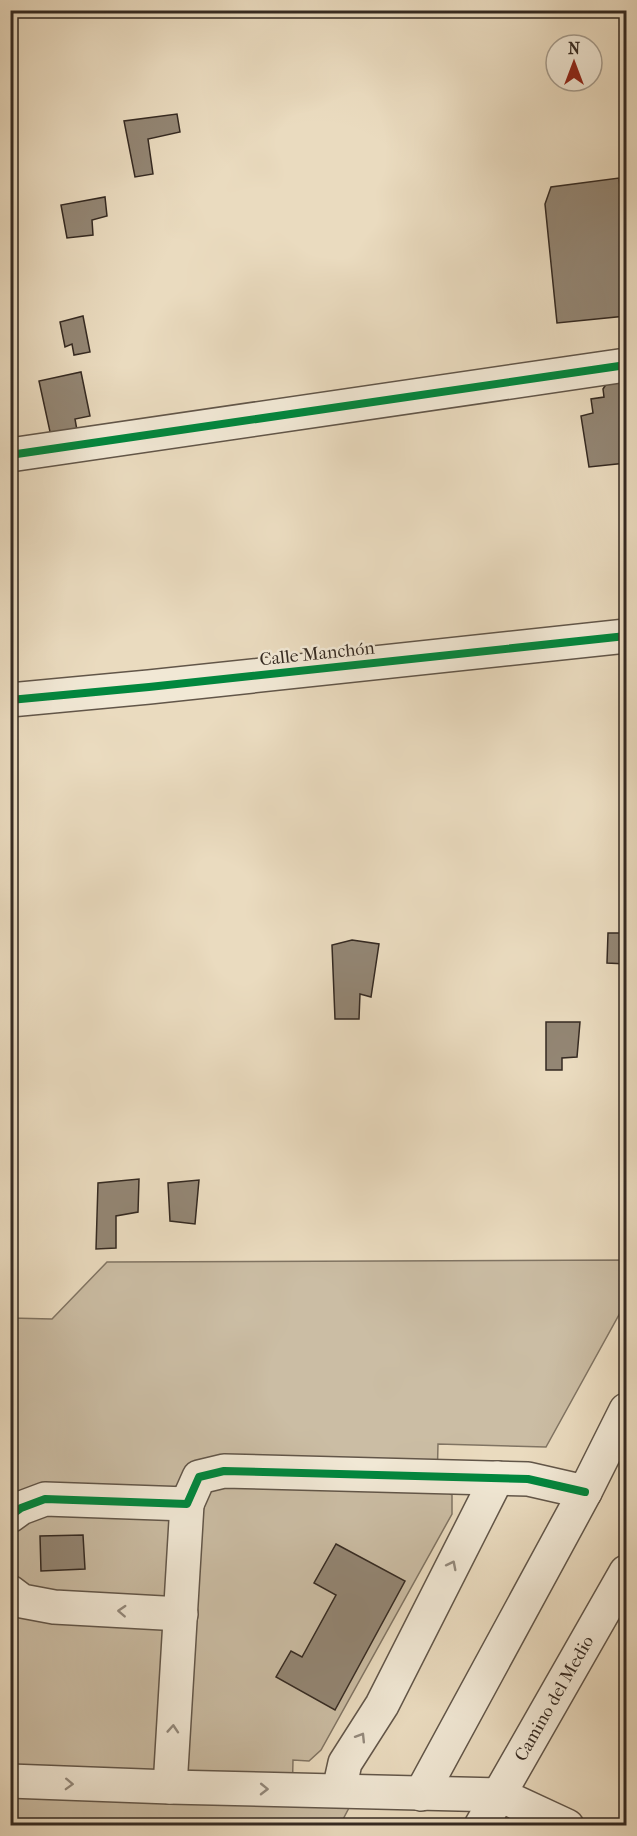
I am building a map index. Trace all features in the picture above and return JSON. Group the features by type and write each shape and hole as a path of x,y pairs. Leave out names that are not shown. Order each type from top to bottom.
{"street":[{"path":"10,455 627,365"},
{"name":"Calle Manchón","path":"10,700 627,636"},
{"path":"421,1794 627,1410"},
{"path":"170,1787 188,1504 199,1477 224,1471 528,1479 585,1492"},
{"path":"339,1790 345,1763 382,1705 497,1478"},
{"path":"10,1516 21,1508 45,1500 188,1504"},
{"name":"Camino del Medio","path":"481,1826 627,1572"},
{"path":"10,1592 22,1601 54,1607 181,1614"},
{"path":"10,1781 500,1795 567,1826"}],"shaded area":[{"path":"626,1260 626,1302 546,1447 438,1444 437,1486 452,1495 452,1514 321,1750 309,1761 293,1760 292,1803 351,1804 340,1825 11,1826 11,1318 52,1319 107,1262"}],"building":[{"path":"177,114 180,132 148,139 153,174 135,177 124,121"},
{"path":"619,178 626,236 626,316 557,323 545,204 551,187"},
{"path":"105,197 107,216 92,220 93,235 67,238 61,205"},
{"path":"83,316 90,352 74,355 72,344 65,347 60,322"},
{"path":"81,372 90,416 75,419 78,436 52,441 39,381"},
{"path":"612,375 623,375 626,401 626,463 589,467 581,416 593,413 591,399 604,397 603,389"},
{"path":"608,933 626,933 626,964 607,963"},
{"path":"352,940 379,944 371,997 360,994 359,1019 335,1019 332,945"},
{"path":"546,1022 580,1022 577,1057 562,1058 562,1070 546,1070"},
{"path":"139,1179 138,1212 116,1216 116,1248 96,1249 98,1183"},
{"path":"199,1180 195,1224 170,1221 168,1183"},
{"path":"83,1535 85,1569 41,1571 40,1536"},
{"path":"336,1544 405,1581 335,1710 276,1677 291,1651 302,1657 336,1595 314,1583"}],"cycle path":[{"path":"10,455 626,365"},
{"path":"10,700 626,636"},
{"path":"10,1516 21,1508 45,1499 187,1504 199,1477 224,1471 528,1479 585,1492"}]}
